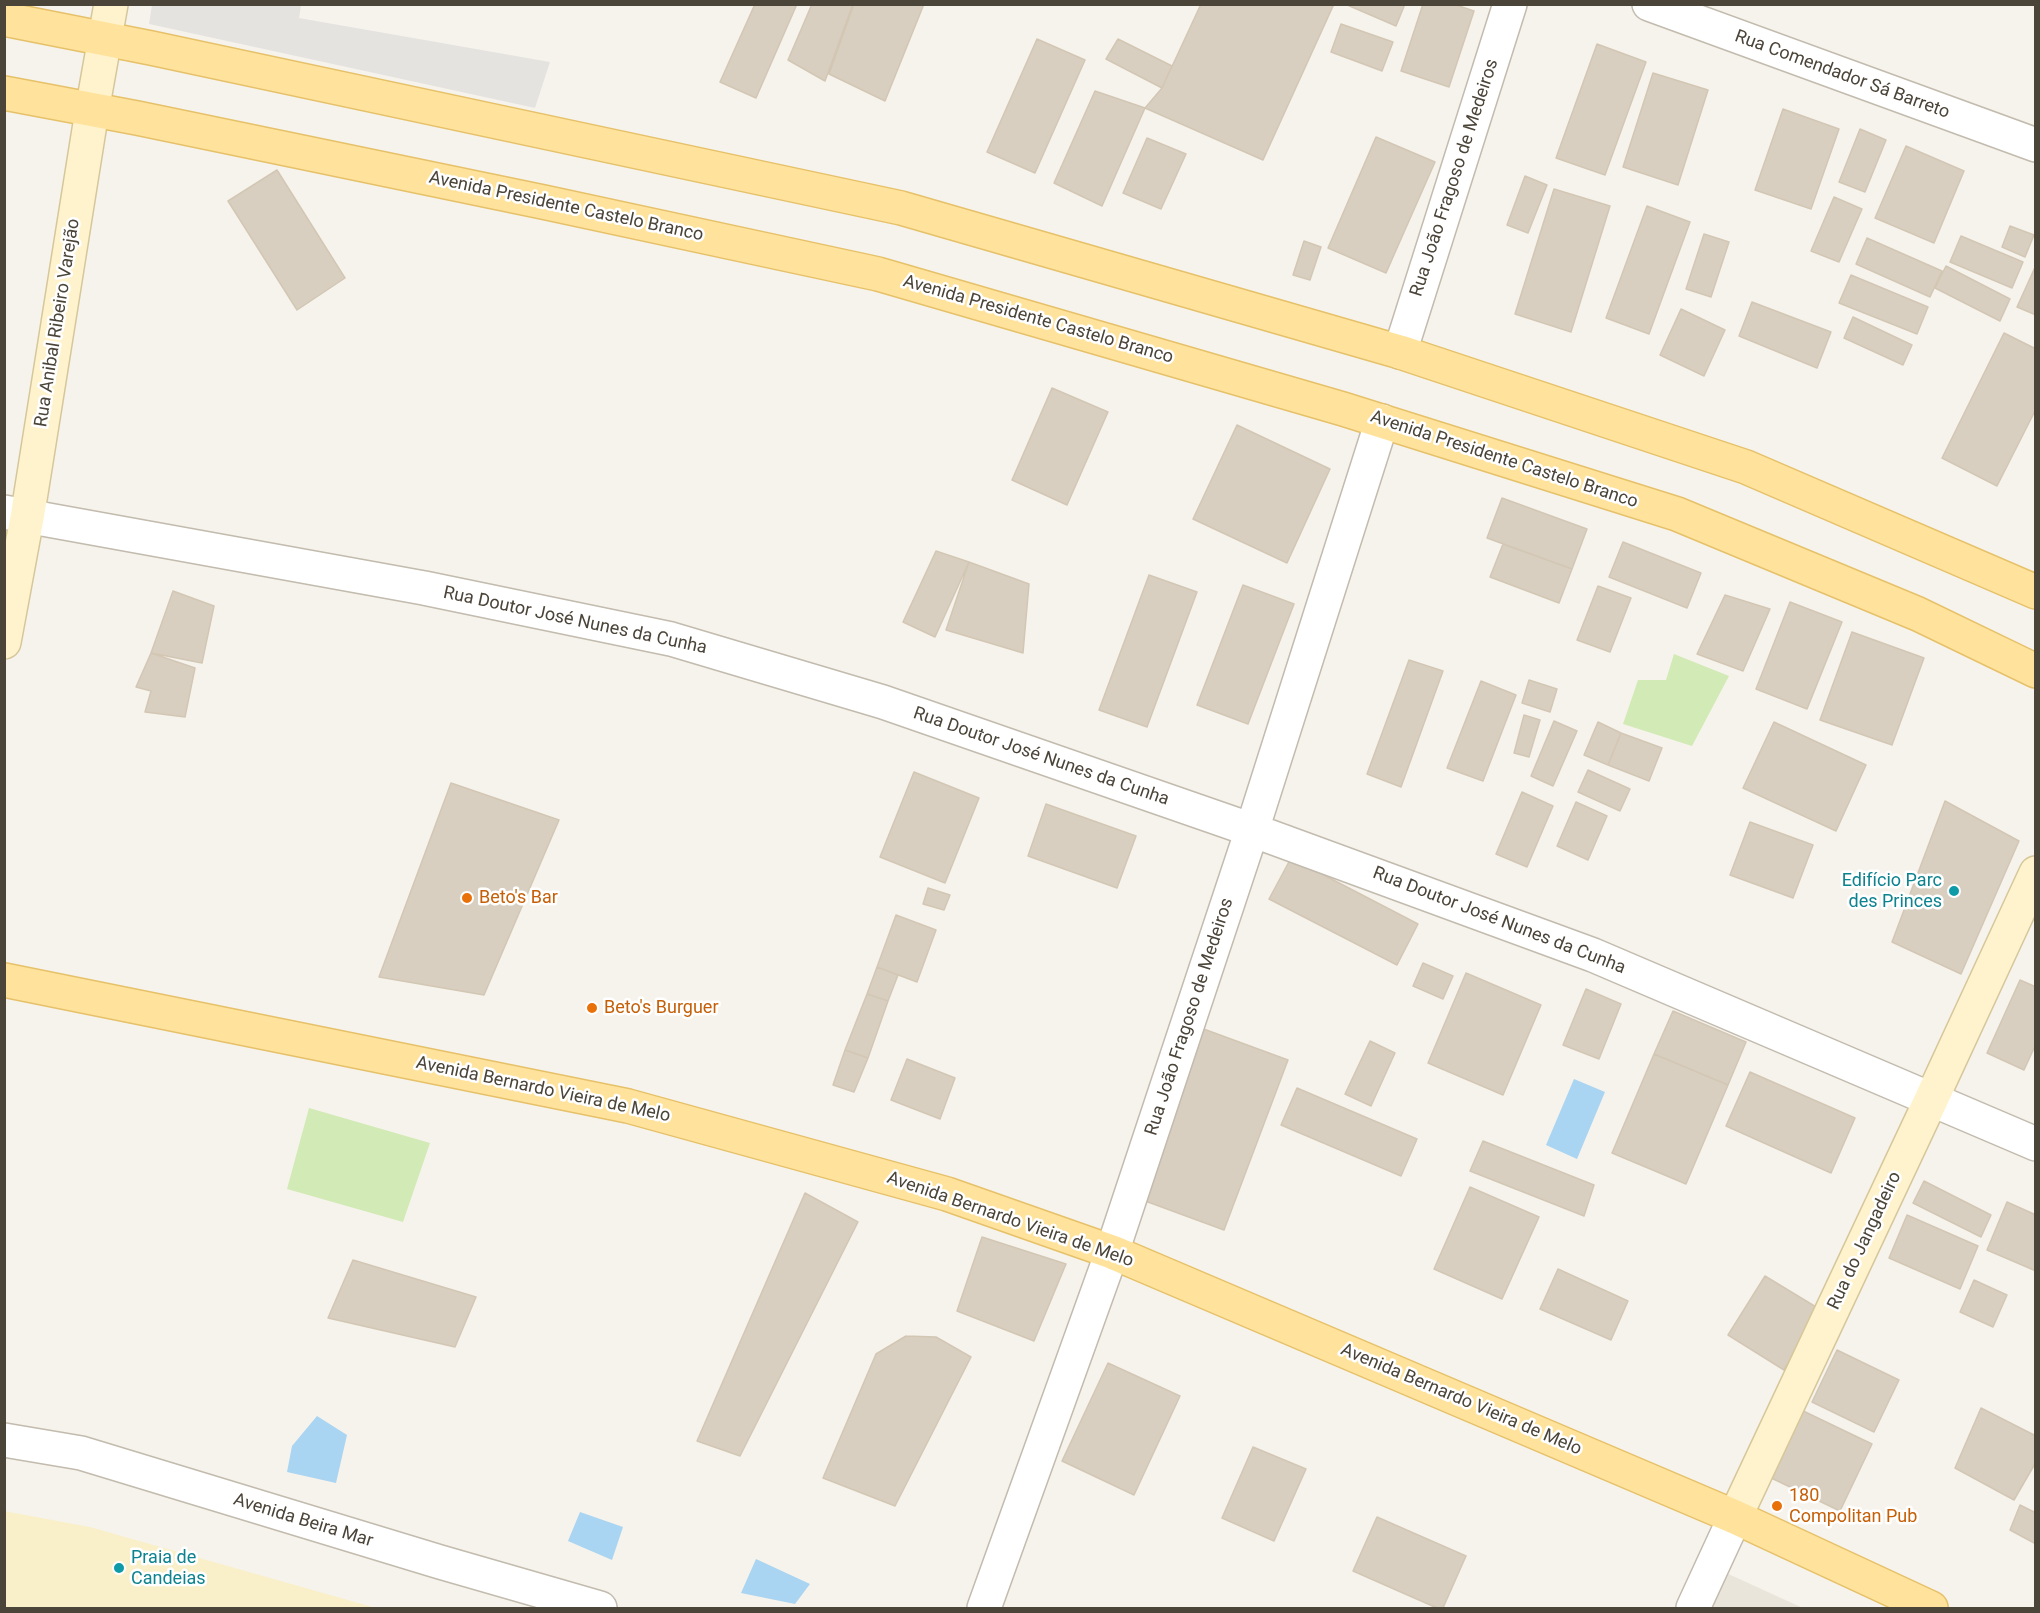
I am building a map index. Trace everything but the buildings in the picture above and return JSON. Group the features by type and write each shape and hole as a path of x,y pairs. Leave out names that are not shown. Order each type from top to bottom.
{"main road":[{"path":"4,19 105,38 901,208 1400,352 1746,467 2036,592"},
{"name":"Avenida Presidente Castelo Branco","path":"4,93 543,201 878,274 1382,421 1677,514 1918,614 2036,671"},
{"name":"Avenida Bernardo Vieira de Melo","path":"4,980 628,1106 947,1194 1112,1252 1735,1517 1931,1608"}],"street":[{"name":"Rua Anibal Ribeiro Varejão","path":"4,642 16,515 111,4"},
{"name":"Rua João Fragoso de Medeiros","path":"1400,352 1510,4"},
{"name":"Rua Comendador Sá Barreto","path":"1649,4 2036,145"},
{"name":"Rua João Fragoso de Medeiros","path":"984,1608 1112,1252 1252,830 1382,421"},
{"name":"Rua Doutor José Nunes da Cunha","path":"16,515 424,588 671,639 884,702 1252,830 1593,955 2036,1144"},
{"name":"Rua do Jangadeiro","path":"1693,1608 2036,873"},
{"name":"Avenida Beira Mar","path":"4,1440 81,1453 600,1608"}],"shaded area":[{"path":"152,5 301,5 299,18 550,62 535,108 149,24"},
{"path":"1724,1572 1803,1608 1707,1608"}],"green space":[{"path":"1674,654 1729,676 1692,746 1623,724 1638,680 1666,680"},
{"path":"309,1108 430,1143 403,1222 287,1189"}],"sand":[{"name":"Praia de Candeias","path":"4,1511 90,1527 376,1608 5,1608"}],"water":[{"path":"1574,1079 1605,1092 1577,1159 1546,1145"},
{"path":"317,1416 347,1435 336,1483 287,1472 292,1446"},
{"path":"580,1512 623,1527 612,1560 568,1541"},
{"path":"756,1559 810,1584 795,1604 741,1593"}],"place":[{"name":"Edifício Parc des Princes","path":"1954,891"},
{"name":"Beto's Bar","path":"467,898"},
{"name":"Beto's Burguer","path":"592,1008"},
{"name":"180 Compolitan Pub","path":"1777,1506"},
{"name":"Praia de Candeias","path":"119,1568"}]}
